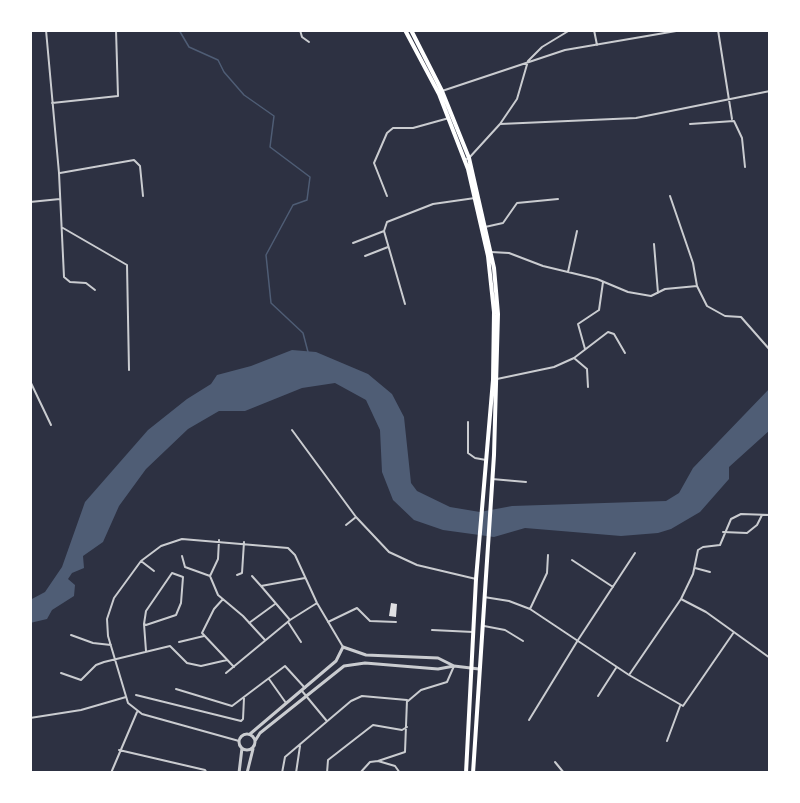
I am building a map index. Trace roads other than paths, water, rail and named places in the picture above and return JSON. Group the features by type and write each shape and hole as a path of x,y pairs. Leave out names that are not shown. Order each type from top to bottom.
{"main road":[{"path":"405,30 467,159 488,256 494,312 494,352 476,579 466,773"},
{"path":"411,30 442,91 467,159 485,227 498,314 498,379 473,773"}],"street":[{"path":"46,30 59,173 65,279 86,283 95,290"},
{"path":"52,103 118,96 116,30"},
{"path":"300,30 302,37 309,42"},
{"path":"467,159 500,124 517,99 528,61 542,47 570,30"},
{"path":"594,30 597,45"},
{"path":"442,91 528,61 597,45 682,30"},
{"path":"718,30 732,120 742,138 745,167"},
{"path":"500,124 636,118 770,91"},
{"path":"387,196 374,163 387,133 393,128 413,128 449,118"},
{"path":"690,124 732,120"},
{"path":"59,173 134,160 140,166 143,196"},
{"path":"670,195 693,263 697,286 709,309 725,316 741,317 770,350"},
{"path":"353,243 384,231 392,219 433,204 475,198"},
{"path":"30,202 60,199"},
{"path":"485,227 502,223 517,202 558,199"},
{"path":"62,227 127,266 129,370"},
{"path":"384,231 405,304"},
{"path":"568,272 577,231"},
{"path":"654,243 658,293"},
{"path":"365,256 388,247"},
{"path":"490,252 509,253 543,266 603,282 636,294 651,296 665,289 697,286"},
{"path":"585,349 578,324 598,310 603,282"},
{"path":"498,379 547,370 573,357 611,332 625,353"},
{"path":"573,357 587,369 588,387"},
{"path":"30,381 51,425"},
{"path":"468,422 468,453 486,460"},
{"path":"292,430 356,517 376,540 402,558 442,572 476,579"},
{"path":"492,479 526,482"},
{"path":"723,532 747,533 757,525 763,514"},
{"path":"629,675 681,599 694,568 698,550 702,547 720,545 727,522 735,516 770,515"},
{"path":"345,525 356,517"},
{"path":"239,773 242,748 238,741 137,712 126,697 106,628 112,602 127,577 141,561 175,540 219,540 288,548 343,647 366,655 438,658 454,666 479,669"},
{"path":"219,540 218,559 210,576 214,589 265,640"},
{"path":"237,575 242,573 244,542"},
{"path":"529,720 635,553"},
{"path":"530,609 547,573 548,555"},
{"path":"144,624 176,615 181,603 186,567 182,556"},
{"path":"572,560 613,587"},
{"path":"141,561 154,571"},
{"path":"186,567 210,576"},
{"path":"694,568 710,572"},
{"path":"146,652 144,624 146,611 169,574 183,577"},
{"path":"252,576 289,621 301,642"},
{"path":"261,586 305,578"},
{"path":"484,597 508,601 530,609 616,668 680,706"},
{"path":"224,599 203,628 204,636 234,666"},
{"path":"681,599 770,658"},
{"path":"226,674 289,621 317,603"},
{"path":"249,622 275,604"},
{"path":"328,622 357,608 370,621 396,622"},
{"path":"482,626 505,630 523,641"},
{"path":"432,630 473,632"},
{"path":"667,741 680,706 684,704 734,632"},
{"path":"70,635 93,644 111,645"},
{"path":"179,642 204,636"},
{"path":"61,673 81,680 96,665 170,646 175,648 187,663 201,666 227,660"},
{"path":"238,741 242,735 250,734 304,690 336,661 343,647"},
{"path":"365,663 366,655"},
{"path":"416,668 417,658"},
{"path":"336,661 344,666"},
{"path":"242,748 247,750 260,733 344,666 365,663 443,669 454,666"},
{"path":"176,689 232,706 285,666 326,720"},
{"path":"282,773 285,757 351,701 362,696 408,701 421,690 447,682 454,666"},
{"path":"598,696 616,668"},
{"path":"268,679 287,704"},
{"path":"136,695 241,721 244,698"},
{"path":"30,718 81,710 126,697"},
{"path":"360,773 370,762 405,752 408,701"},
{"path":"111,773 137,712"},
{"path":"327,773 328,760 373,725 402,730 407,727"},
{"path":"247,773 254,743 250,734"},
{"path":"296,773 300,746"},
{"path":"119,750 205,770 207,773"},
{"path":"378,761 395,766 400,773"},
{"path":"555,762 564,773"}],"water":[{"path":"292,350 316,352 368,374 392,394 404,417 411,483 417,491 450,507 480,512 512,506 666,501 679,493 693,468 770,388 770,430 729,467 729,479 700,512 671,529 658,533 621,536 525,528 494,537 443,530 414,520 393,500 382,472 380,430 366,400 335,383 302,388 245,411 219,411 188,429 146,469 119,506 103,542 83,556 84,568 72,573 68,579 75,585 74,596 52,610 47,619 30,623 30,600 45,592 62,567 85,502 148,430 187,399 211,384 217,375 251,366"}],"waterway":[{"path":"179,30 189,47 218,60 224,72 244,95 274,116 270,147 310,177 307,200 293,205 266,255 271,303 303,333 308,352"}]}
